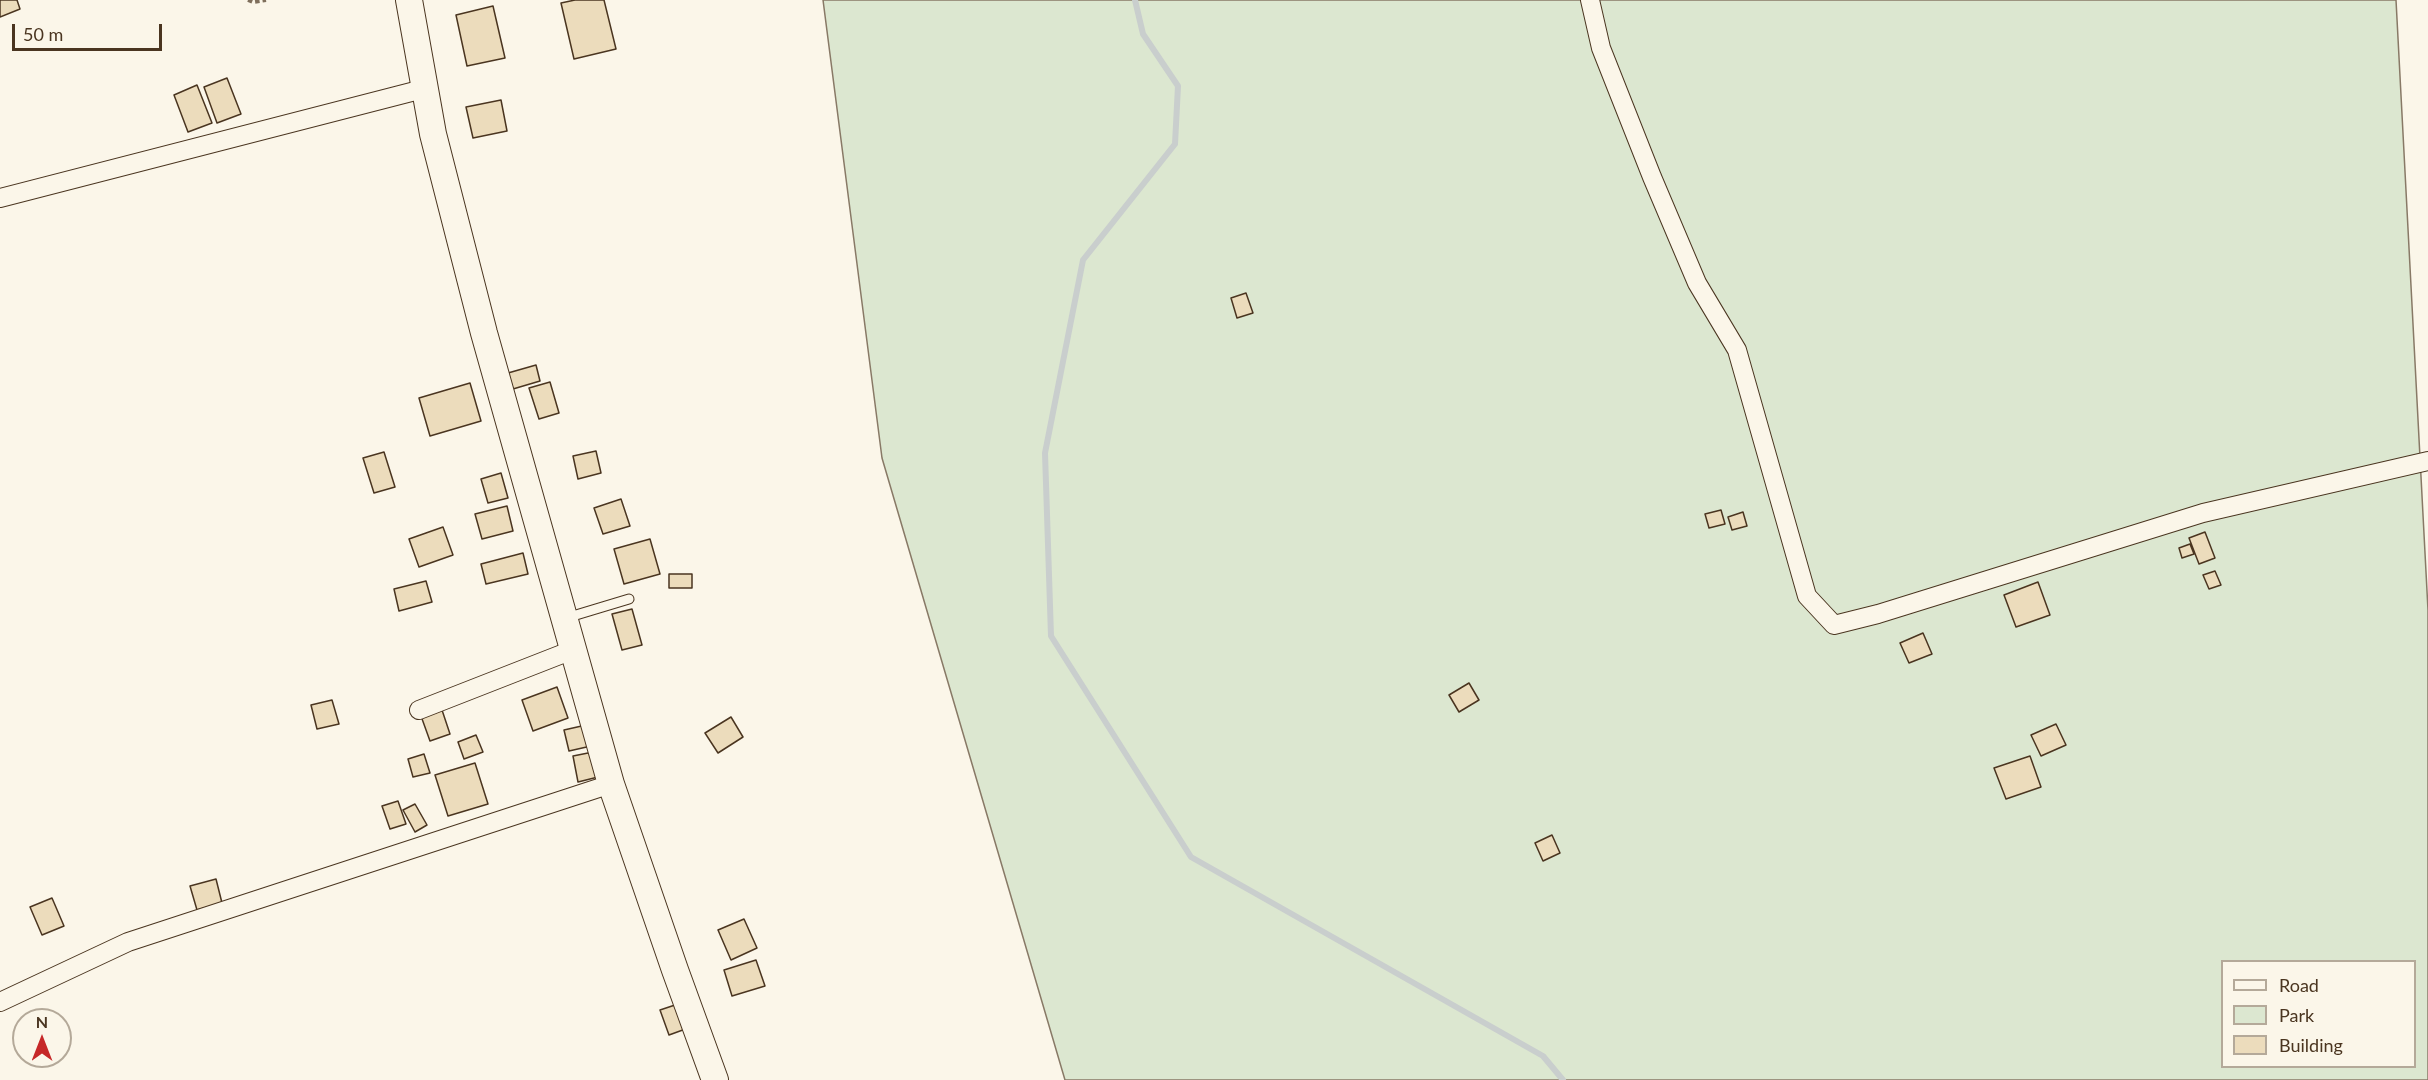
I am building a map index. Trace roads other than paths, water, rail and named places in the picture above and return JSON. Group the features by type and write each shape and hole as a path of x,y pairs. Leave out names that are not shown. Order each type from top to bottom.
{"street":[{"path":"409,0 432,134 484,333 575,649 611,784 715,1080"},
{"path":"1590,0 1601,48 1652,177 1697,283 1737,350 1807,596 1834,625 1878,614 2203,513 2428,461"},
{"path":"1,192 240,138 423,89"},
{"path":"419,710 575,649"},
{"path":"0,1002 128,942 611,784"}],"lane":[{"path":"566,618 629,599"}],"waterway":[{"path":"1135,0 1143,34 1178,86 1175,144 1083,260 1045,453 1051,636 1191,857 1543,1056 1563,1080"}]}
